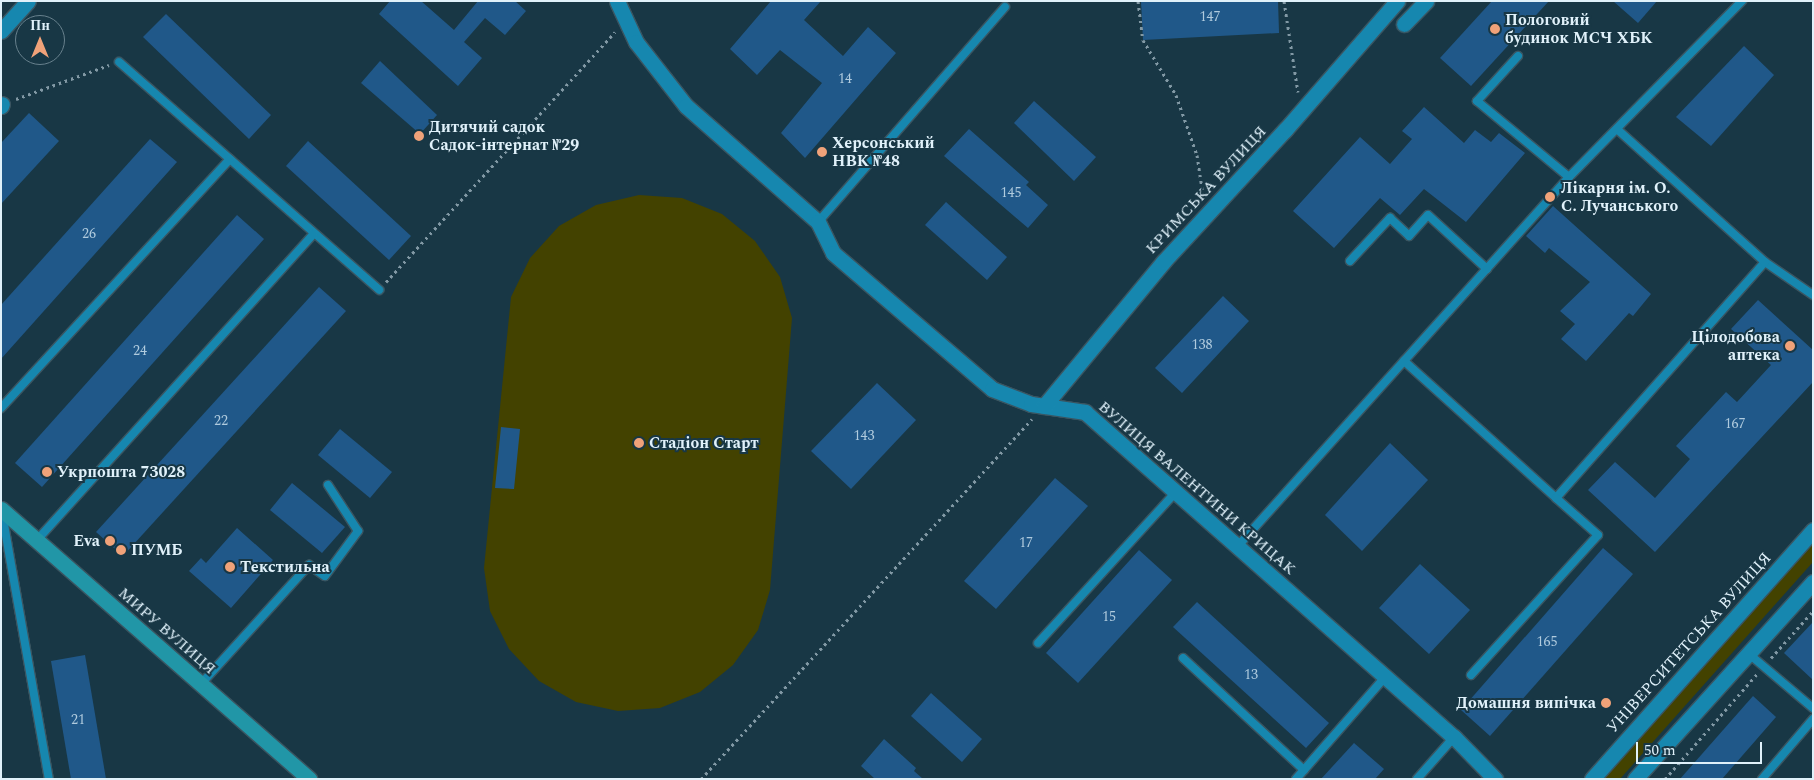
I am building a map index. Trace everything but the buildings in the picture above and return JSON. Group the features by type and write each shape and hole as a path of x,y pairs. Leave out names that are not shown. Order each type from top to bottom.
{"street":[{"path":"1,32 28,1"},
{"name":"ВУЛИЦЯ ВАЛЕНТИНИ КРИЦАК","path":"617,1 636,42 686,106 818,222 833,253 992,389 1044,406 1085,412 1236,547 1454,737 1495,779"},
{"name":"КРИМСЬКА ВУЛИЦЯ","path":"1044,406 1112,327 1163,262 1302,111 1397,1"},
{"path":"1404,24 1426,1"},
{"name":"МИРУ ВУЛИЦЯ","path":"1,510 309,779"},
{"name":"УНІВЕРСИТЕТСЬКА ВУЛИЦЯ","path":"1592,779 1813,530"},
{"path":"1635,779 1813,582"}],"lane":[{"path":"1236,547 1569,177 1742,1"},
{"path":"818,222 1005,8"},
{"path":"1518,56 1477,100 1569,177"},
{"path":"119,62 379,290"},
{"path":"1617,129 1765,262 1813,295"},
{"path":"1,408 230,159"},
{"path":"1350,261 1390,218 1409,236 1428,215 1487,269"},
{"path":"37,540 314,233"},
{"path":"1556,498 1765,262"},
{"path":"1404,361 1598,535 1470,675"},
{"path":"201,684 309,565 325,576 358,531 328,485"},
{"path":"1038,643 1175,493"},
{"path":"1,510 49,779"},
{"path":"1749,654 1813,708"},
{"path":"1182,658 1304,770"},
{"path":"1296,779 1385,677"},
{"path":"1762,779 1813,719"},
{"path":"1417,779 1454,737"}],"path":[{"path":"1138,1 1143,40 1176,96 1197,155 1206,215"},
{"path":"1284,1 1302,111"},
{"path":"379,290 625,20"},
{"path":"2,105 119,62"},
{"path":"701,779 1044,406"},
{"path":"1665,779 1813,611"}],"shaded area":[{"name":"Стадіон Старт","path":"639,195 682,198 722,214 755,241 780,277 792,318 770,590 758,630 733,665 700,692 660,708 618,711 576,702 539,681 509,649 490,611 484,568 511,297 530,258 559,226 596,205"},
{"path":"1813,544 1813,562 1620,779 1604,779"}],"place":[{"name":"Пологовий будинок МСЧ ХБК","path":"1495,29"},
{"name":"Дитячий садок Садок-інтернат №29","path":"419,136"},
{"name":"Херсонський НВК №48","path":"822,152"},
{"name":"Лікарня ім. О. С. Лучанського","path":"1550,197"},
{"name":"Цiлодобова аптека","path":"1790,346"},
{"name":"Стадіон Старт","path":"639,443"},
{"name":"Укрпошта 73028","path":"47,472"},
{"name":"Eva","path":"110,541"},
{"name":"ПУМБ","path":"121,550"},
{"name":"Текстильна","path":"230,567"},
{"name":"Домашня випічка","path":"1606,703"}]}
